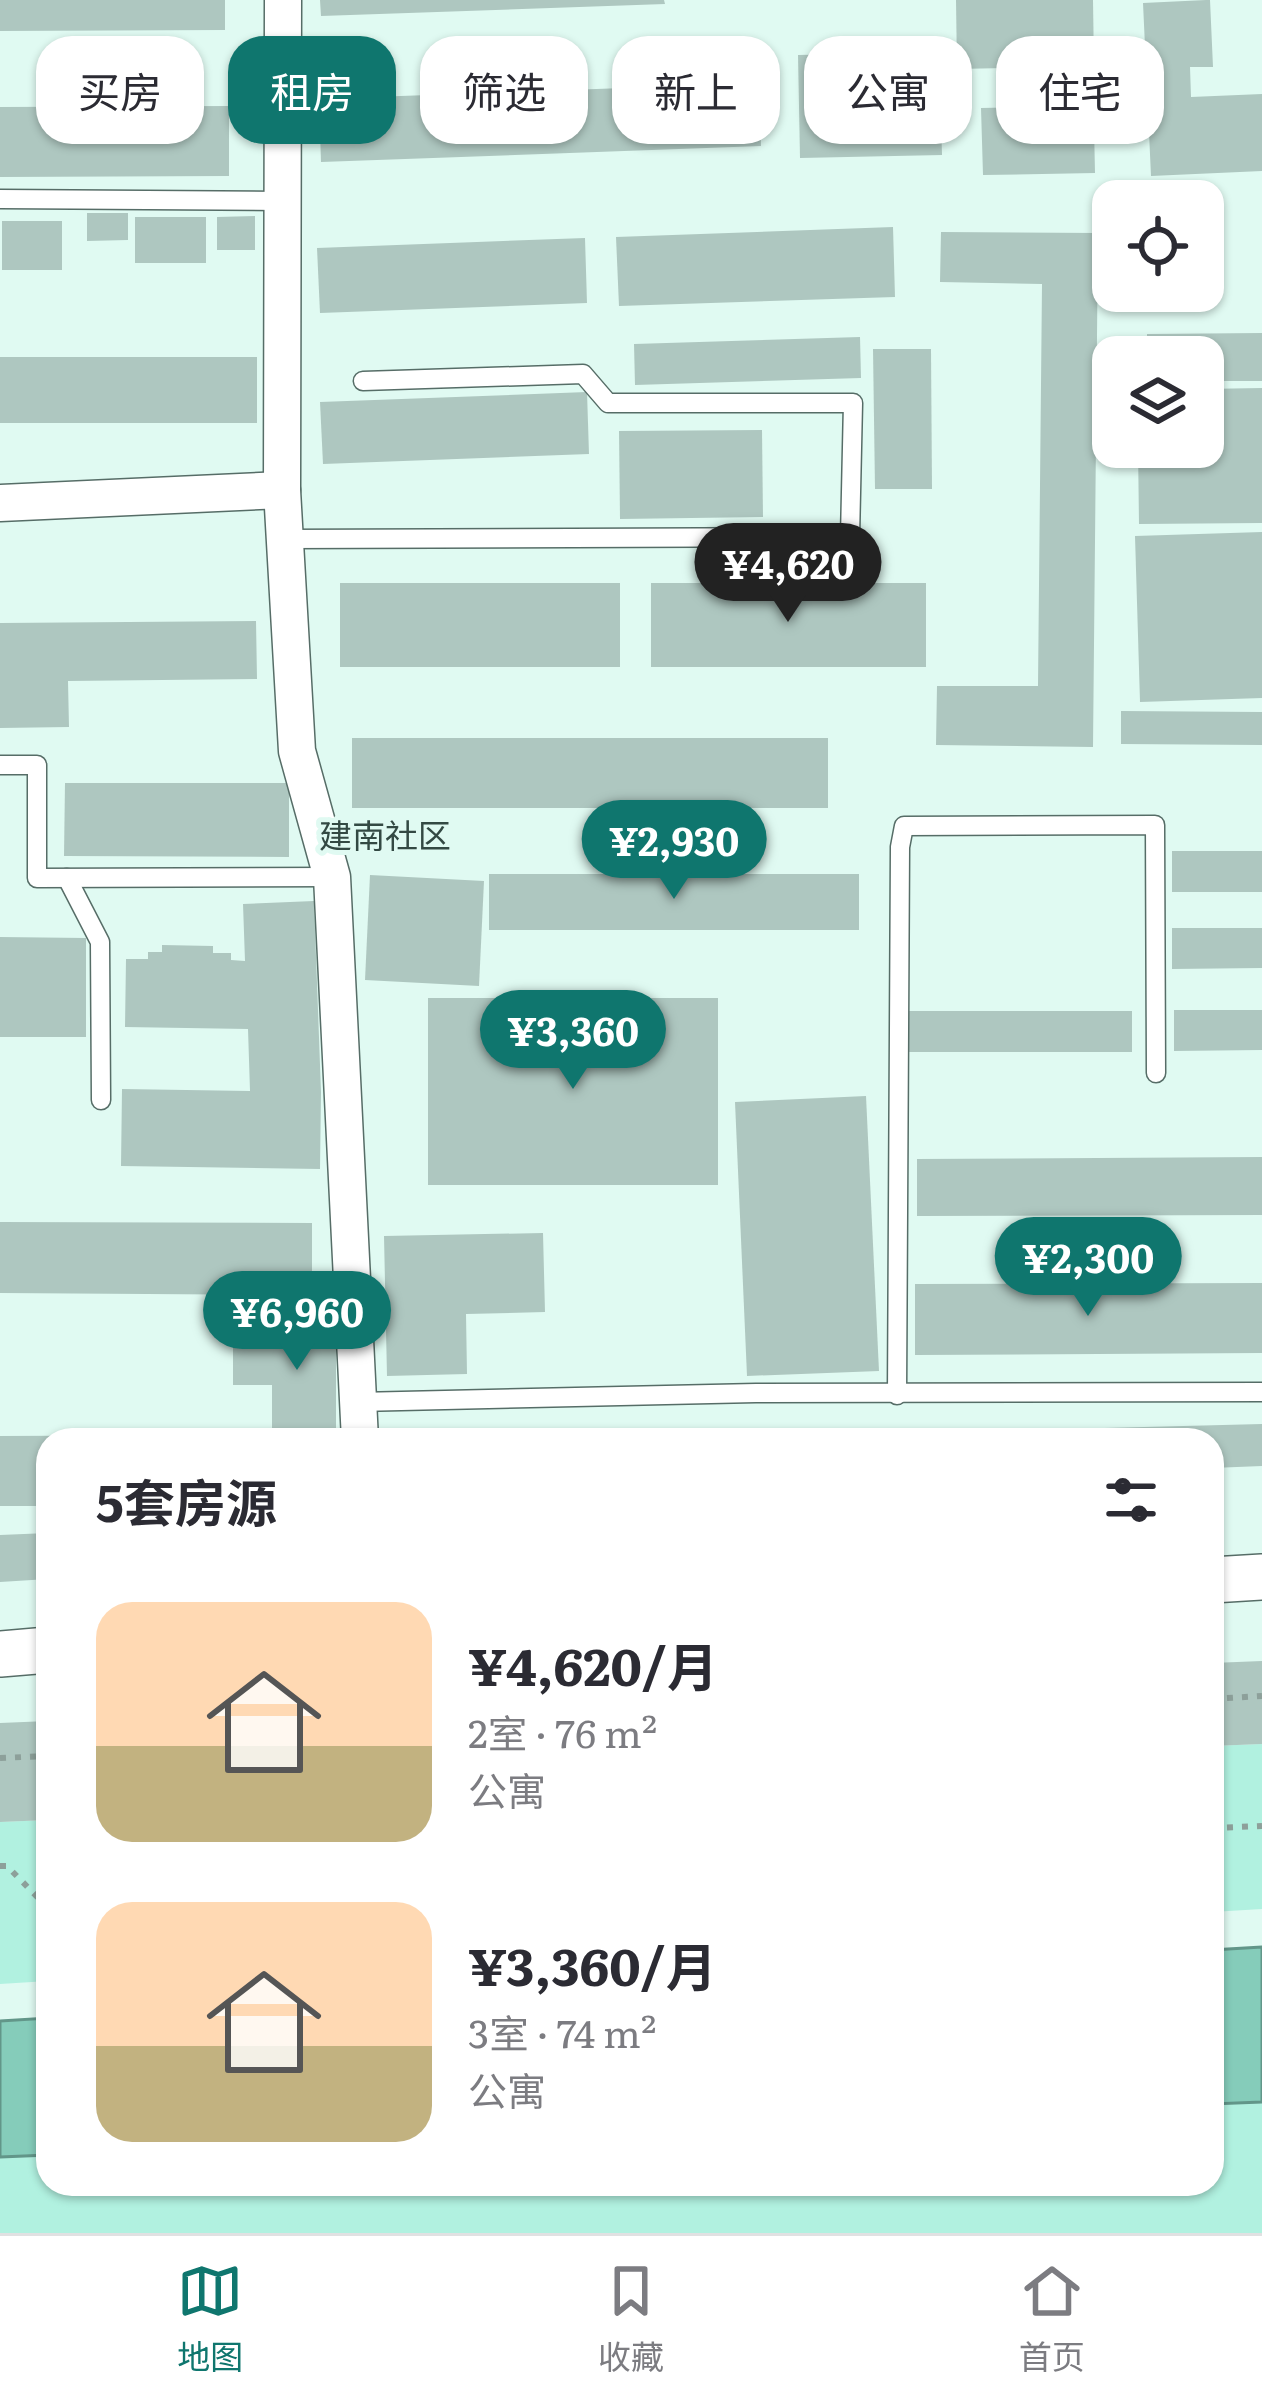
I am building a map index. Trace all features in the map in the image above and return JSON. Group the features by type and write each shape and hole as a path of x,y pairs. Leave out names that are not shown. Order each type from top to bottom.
{"street":[{"path":"283,0 282,490 297,751 332,877 359,1428"},
{"path":"0,502 282,490"},
{"path":"1224,1579 1262,1577"},
{"path":"0,1654 36,1651"}],"lane":[{"path":"0,200 283,201"},
{"path":"285,539 850,537 854,403 608,403 583,374 363,381"},
{"path":"0,764 37,765 37,878 332,877"},
{"path":"897,1395 900,847 904,826 1155,825 1156,1073"},
{"path":"67,878 100,942 101,1100"},
{"path":"358,1402 756,1393 1262,1392"}],"path":[{"path":"1224,1698 1262,1696"},
{"path":"0,1758 36,1756"},
{"path":"1224,1828 1262,1826"},
{"path":"0,1866 7,1867 36,1896"}],"shaded area":[{"path":"1262,1744 1262,1909 1224,1911 1224,1746"},
{"path":"36,1820 36,1982 0,1984 0,1822"},
{"path":"1262,1947 1262,2102 1224,2104 1224,1949"},
{"path":"36,2019 36,2156 0,2157 0,2021"},
{"path":"1262,2102 1262,2233 0,2233 0,2157 36,2156 36,2196 1224,2196 1224,2104"}],"building":[{"path":"0,0 225,0 225,30 0,31"},
{"path":"320,0 664,0 665,4 321,16"},
{"path":"956,0 1093,0 1094,36 996,36 996,68 972,69 972,36 957,36"},
{"path":"1210,0 1213,67 1190,67 1191,97 1262,94 1262,171 1151,176 1150,144 1164,144 1164,36 1145,36 1143,3"},
{"path":"798,55 804,55 804,144 942,144 942,155 800,158"},
{"path":"612,88 612,144 761,146 321,162 320,144 396,144 396,96 420,95 420,144 588,144 588,89"},
{"path":"204,106 228,106 229,176 0,177 0,107 36,107 36,144 204,144"},
{"path":"981,108 996,108 996,144 1094,144 1095,173 983,175"},
{"path":"87,213 128,213 128,240 87,241"},
{"path":"255,216 255,250 217,250 217,217"},
{"path":"135,217 206,217 206,263 135,263"},
{"path":"2,221 62,221 62,270 2,270"},
{"path":"893,227 895,297 619,306 616,237"},
{"path":"941,232 1092,233 1092,312 1097,312 1097,336 1092,336 1093,747 936,745 937,686 1038,686 1042,284 940,282"},
{"path":"585,238 587,303 320,313 317,248"},
{"path":"1262,333 1262,381 1224,381 1224,336 1147,334"},
{"path":"860,337 861,378 635,385 634,344"},
{"path":"873,349 931,349 932,489 875,489"},
{"path":"0,357 257,357 257,423 0,423"},
{"path":"1262,388 1262,523 1139,524 1138,468 1224,468 1224,389"},
{"path":"587,392 589,454 323,464 320,402"},
{"path":"762,430 763,517 620,519 619,431"},
{"path":"1262,532 1262,698 1140,702 1135,536"},
{"path":"340,583 620,583 620,667 340,667"},
{"path":"651,583 926,583 926,667 651,667"},
{"path":"256,621 257,679 68,681 69,727 0,728 0,623"},
{"path":"1121,711 1262,712 1262,745 1121,744"},
{"path":"352,738 828,738 828,808 352,808"},
{"path":"65,783 289,783 289,857 64,856"},
{"path":"1172,851 1262,851 1262,892 1172,892"},
{"path":"489,874 859,874 859,930 489,930"},
{"path":"370,875 484,881 479,986 365,980"},
{"path":"314,901 320,1169 121,1166 122,1089 250,1091 248,1029 125,1027 126,959 148,959 148,952 162,952 162,945 213,946 213,953 231,953 231,960 245,961 243,904"},
{"path":"1172,928 1262,928 1262,968 1172,969"},
{"path":"0,937 86,938 86,1037 0,1037"},
{"path":"428,998 718,998 718,1185 428,1185"},
{"path":"1174,1010 1262,1010 1262,1050 1174,1051"},
{"path":"907,1011 1132,1011 1132,1052 907,1052"},
{"path":"866,1096 879,1371 747,1376 735,1102"},
{"path":"1262,1157 1262,1215 917,1216 917,1159"},
{"path":"0,1222 312,1223 312,1295 0,1293"},
{"path":"543,1233 545,1312 466,1314 467,1374 387,1376 384,1236"},
{"path":"1262,1283 1262,1353 915,1355 915,1284"},
{"path":"294,1299 336,1299 336,1428 272,1428 272,1385 233,1385 233,1343 294,1342"},
{"path":"1262,1424 1262,1466 1224,1468 1224,1428 1104,1428"},
{"path":"0,1436 36,1436 36,1506 0,1506"},
{"path":"36,1534 36,1580 0,1582 0,1535"},
{"path":"1262,1661 1262,1744 1224,1746 1224,1663"},
{"path":"36,1722 36,1820 0,1822 0,1723"}],"district":[{"name":"建南社区","path":"385,833"}]}
